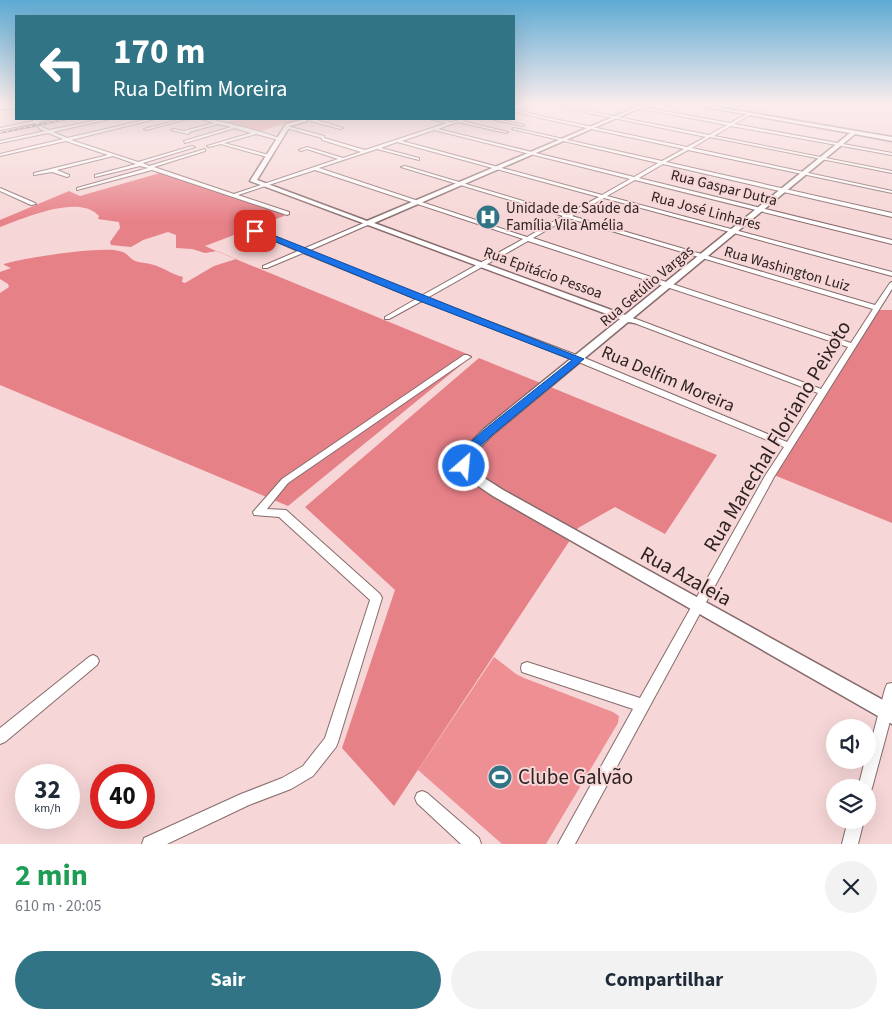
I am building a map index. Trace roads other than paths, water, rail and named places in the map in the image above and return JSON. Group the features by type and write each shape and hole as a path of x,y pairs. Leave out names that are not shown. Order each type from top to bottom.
{"street":[{"path":"0,156 54,143"},
{"path":"78,143 288,213"},
{"path":"209,146 218,143"},
{"path":"223,144 267,156 276,143"},
{"path":"340,143 366,152"},
{"path":"234,195 391,143"},
{"name":"Rua José Linhares","path":"406,143 892,274"},
{"name":"Rua Gaspar Dutra","path":"492,143 892,242"},
{"path":"265,267 553,143"},
{"path":"576,143 892,215"},
{"path":"665,143 892,192"},
{"path":"387,318 696,143"},
{"path":"748,143 892,172"},
{"path":"836,143 892,154"},
{"name":"Rua Getúlio Vargas","path":"464,466 468,452 488,432 630,320 668,286 839,144"},
{"path":"97,176 193,147"},
{"path":"301,150 307,148 343,160"},
{"path":"378,148 417,159"},
{"path":"79,189 151,168 203,150"},
{"path":"36,174 78,167 84,162 113,155"},
{"name":"Rua Epitácio Pessoa","path":"267,156 254,178 254,182 481,264 823,392"},
{"name":"Rua Washington Luiz","path":"403,167 877,308"},
{"path":"314,168 853,346"},
{"path":"52,170 66,176"},
{"path":"0,190 33,204"},
{"name":"Rua Delfim Moreira","path":"255,231 420,298 579,359 789,446"},
{"name":"Rua Marechal Floriano Peixoto","path":"566,844 770,476 892,284"},
{"path":"150,844 246,799 286,784 308,771 331,742 376,598 282,513 258,512 285,481 467,357"},
{"name":"Rua Azaleia","path":"464,466 471,475 498,493 889,713"},
{"path":"0,738 93,661"},
{"path":"527,668 643,706"},
{"path":"868,779 889,713 892,689"},
{"path":"422,798 472,844"},
{"path":"850,844 854,829"}],"place":[{"name":"Unidade de Saúde da Família Vila Amélia","path":"488,217"},
{"name":"Clube Galvão","path":"500,777"}]}
